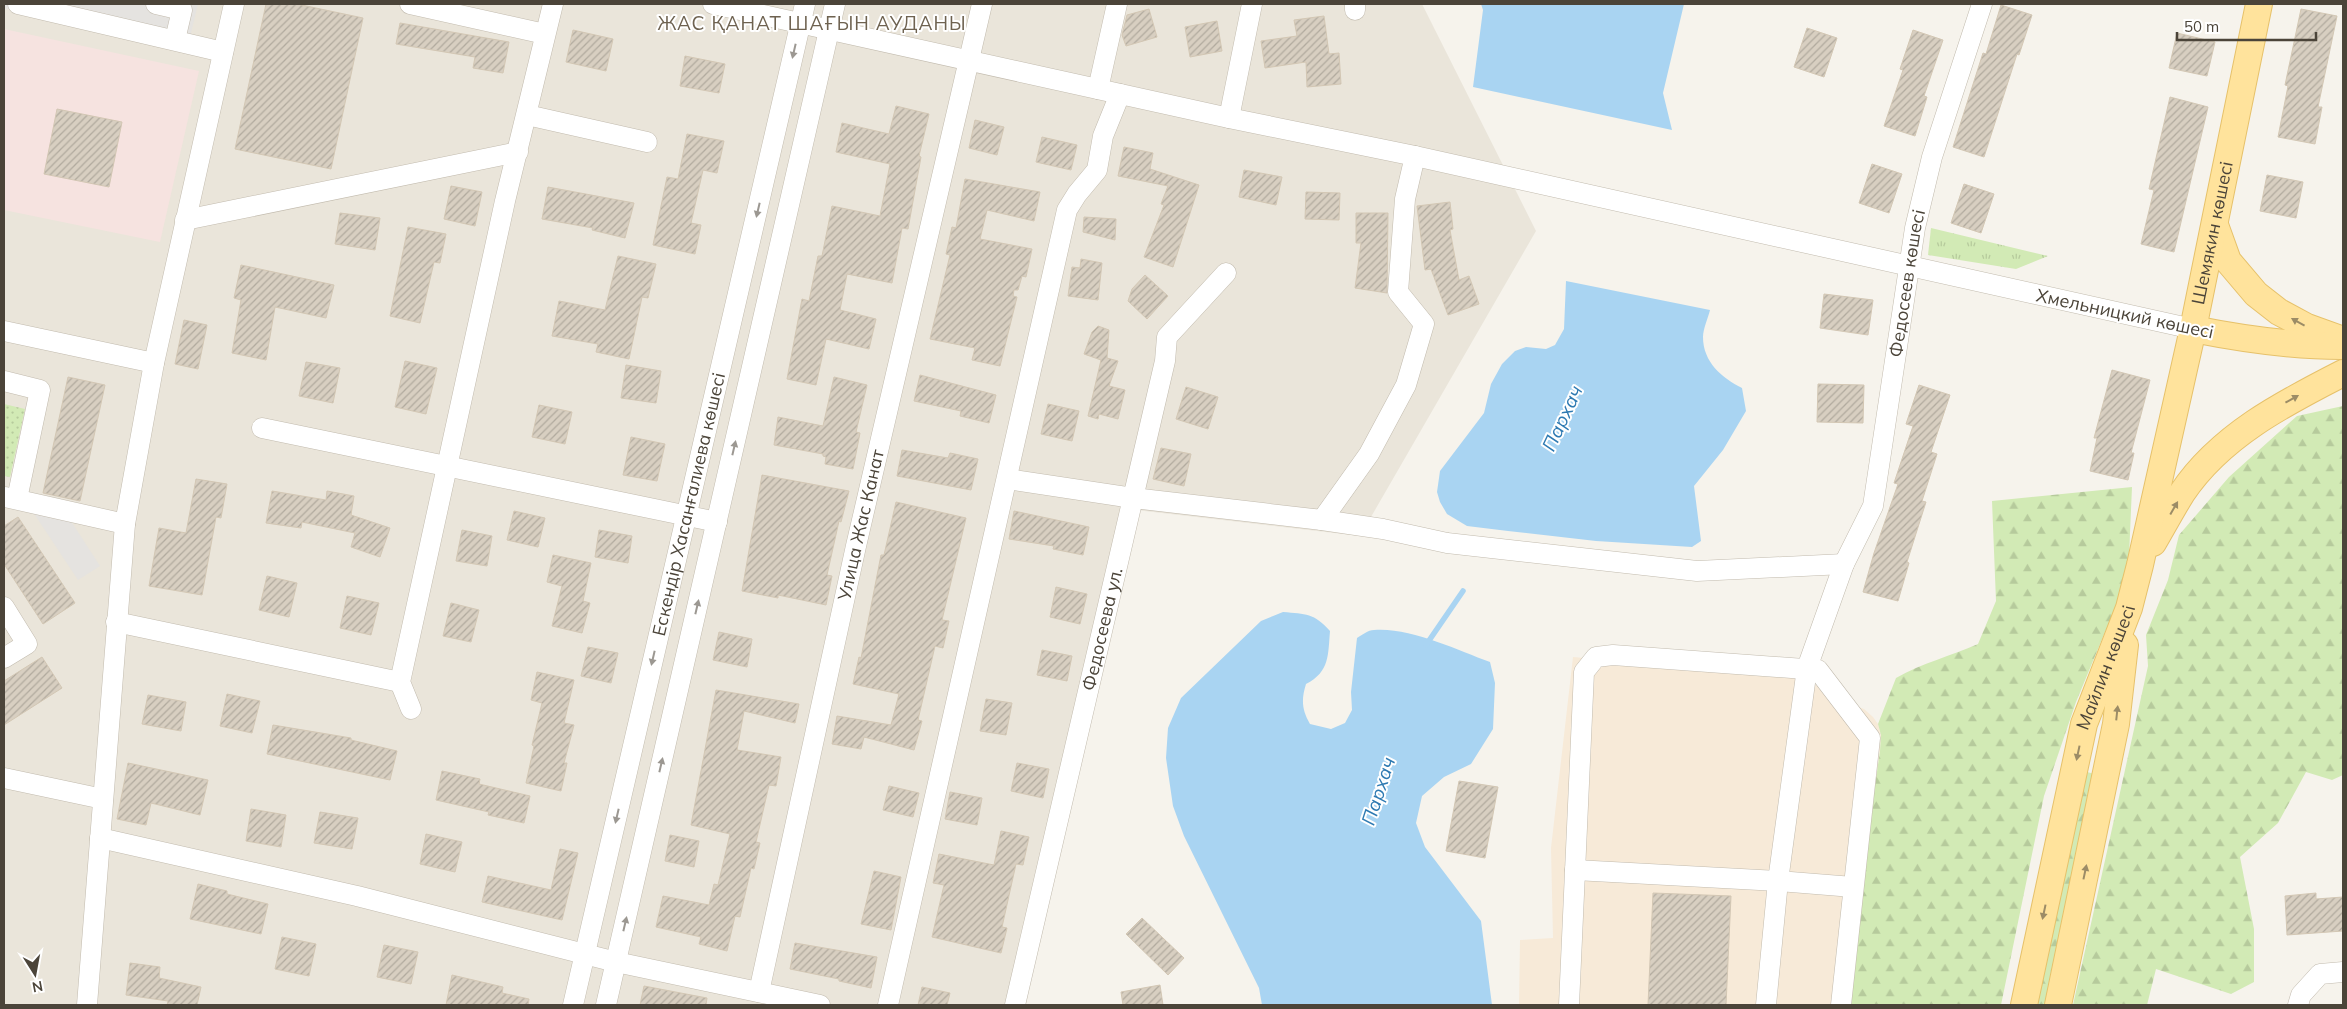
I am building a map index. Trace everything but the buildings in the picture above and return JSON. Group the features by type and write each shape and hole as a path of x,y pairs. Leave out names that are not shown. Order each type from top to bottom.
{"main road":[{"name":"Шемякин көшесі","path":"2129,608 2193,329 2259,4"},
{"path":"2215,224 2228,261 2256,294 2279,312 2307,327 2343,340"},
{"name":"Хмельницкий көшесі","path":"2193,329 2252,341 2300,346 2343,346"},
{"path":"2140,565 2183,492 2213,457 2246,428 2282,405 2343,373"},
{"name":"Майлин көшесі","path":"2024,1005 2084,724 2129,608"},
{"name":"Майлин көшесі","path":"2058,1005 2116,724 2129,608"}],"street":[{"path":"18,4 223,52"},
{"path":"156,4 182,10 175,40"},
{"path":"87,1005 125,524 154,363 234,4"},
{"path":"410,4 545,34"},
{"path":"411,709 400,682 552,4"},
{"name":"Хмельницкий көшесі","path":"714,4 1229,118 1415,156 2193,329"},
{"name":"Ескендір Хасанғалиева көшесі","path":"573,1005 805,4"},
{"name":"Ескендір Хасанғалиева көшесі","path":"606,1005 835,4"},
{"name":"Улица Жас Канат","path":"759,992 849,574 982,4"},
{"path":"1098,89 1117,4"},
{"path":"1229,118 1252,4"},
{"name":"Федосеев көшесі","path":"1766,1005 1778,880 1807,668 1844,564 1873,506 1915,228 1932,157 1982,4"},
{"path":"888,1005 1067,210 1097,170 1103,136 1120,94"},
{"path":"526,115 647,142"},
{"path":"185,220 518,152"},
{"path":"1322,520 1369,454 1406,385 1424,324 1398,292 1405,199 1415,156"},
{"name":"Федосеева ул.","path":"1015,1005 1165,361 1167,337 1226,273"},
{"path":"4,331 154,363"},
{"path":"4,381 40,390 10,498 125,524"},
{"path":"262,428 717,522"},
{"path":"1006,479 1133,498 1322,520 1384,529 1447,543 1697,571 1844,564"},
{"path":"4,607 27,644 4,658"},
{"path":"116,622 400,682"},
{"path":"1569,1005 1584,672 1596,657 1613,655 1818,670 1870,738 1841,1005"},
{"path":"4,778 103,799"},
{"path":"100,838 357,896 616,962 820,1005"},
{"path":"1575,870 1778,880 1853,888"},
{"path":"2298,1005 2301,996 2320,974 2343,972"}],"shaded area":[{"name":"ЖАС ҚАНАТ ШАҒЫН АУДАНЫ","path":"4,4 1422,4 1536,231 1360,536 1136,510 1021,1005 4,1005"},
{"path":"4,4 198,4 187,50 4,8"},
{"path":"4,29 199,71 160,242 4,210"},
{"path":"31,509 69,518 100,566 78,580"},
{"path":"1573,657 1785,676 1812,683 1842,701 1864,709 1873,717 1878,724 1881,735 1880,751 1843,1005 1519,1005 1520,940 1553,938 1551,848"}],"green space":[{"path":"1931,228 2048,256 2016,269 1928,255"},
{"path":"4,404 25,409 10,477 4,476"},
{"path":"2343,406 2343,775 2332,780 2306,772 2278,823 2240,857 2254,929 2254,982 2231,994 2156,969 2147,1005 2073,1005 2148,666 2146,635 2168,580 2179,535 2229,477 2297,416"},
{"path":"2132,487 2129,557 2119,604 2105,632 2076,702 2044,796 2001,1005 1843,1005 1880,751 1881,735 1878,724 1896,678 1916,668 1978,644 1996,601 1992,501"},
{"path":"2080,770 2098,775 2052,1005 2033,1005"}],"water":[{"path":"1481,4 1684,4 1663,93 1672,130 1473,87 1483,10"},
{"path":"1566,281 1710,310 1703,334 1706,354 1721,374 1742,388 1746,411 1723,450 1694,486 1701,541 1692,547 1596,541 1467,526 1447,514 1440,502 1437,492 1440,471 1484,413 1491,384 1502,364 1515,351 1526,347 1546,349 1555,345 1564,329"},
{"path":"1283,612 1298,613 1314,618 1330,631 1328,655 1324,668 1320,674 1306,684 1304,690 1303,705 1310,724 1331,729 1345,723 1352,710 1351,692 1357,638 1370,631 1388,630 1403,632 1490,662 1495,683 1493,729 1471,764 1444,777 1422,796 1416,823 1425,847 1481,921 1492,1005 1262,1005 1259,988 1184,836 1173,806 1166,758 1168,728 1181,698 1261,621"}],"waterway":[{"name":"Пархач","path":"1426,645 1463,591"}],"district":[{"name":"ЖАС ҚАНАТ ШАҒЫН АУДАНЫ","path":"812,23"}]}
